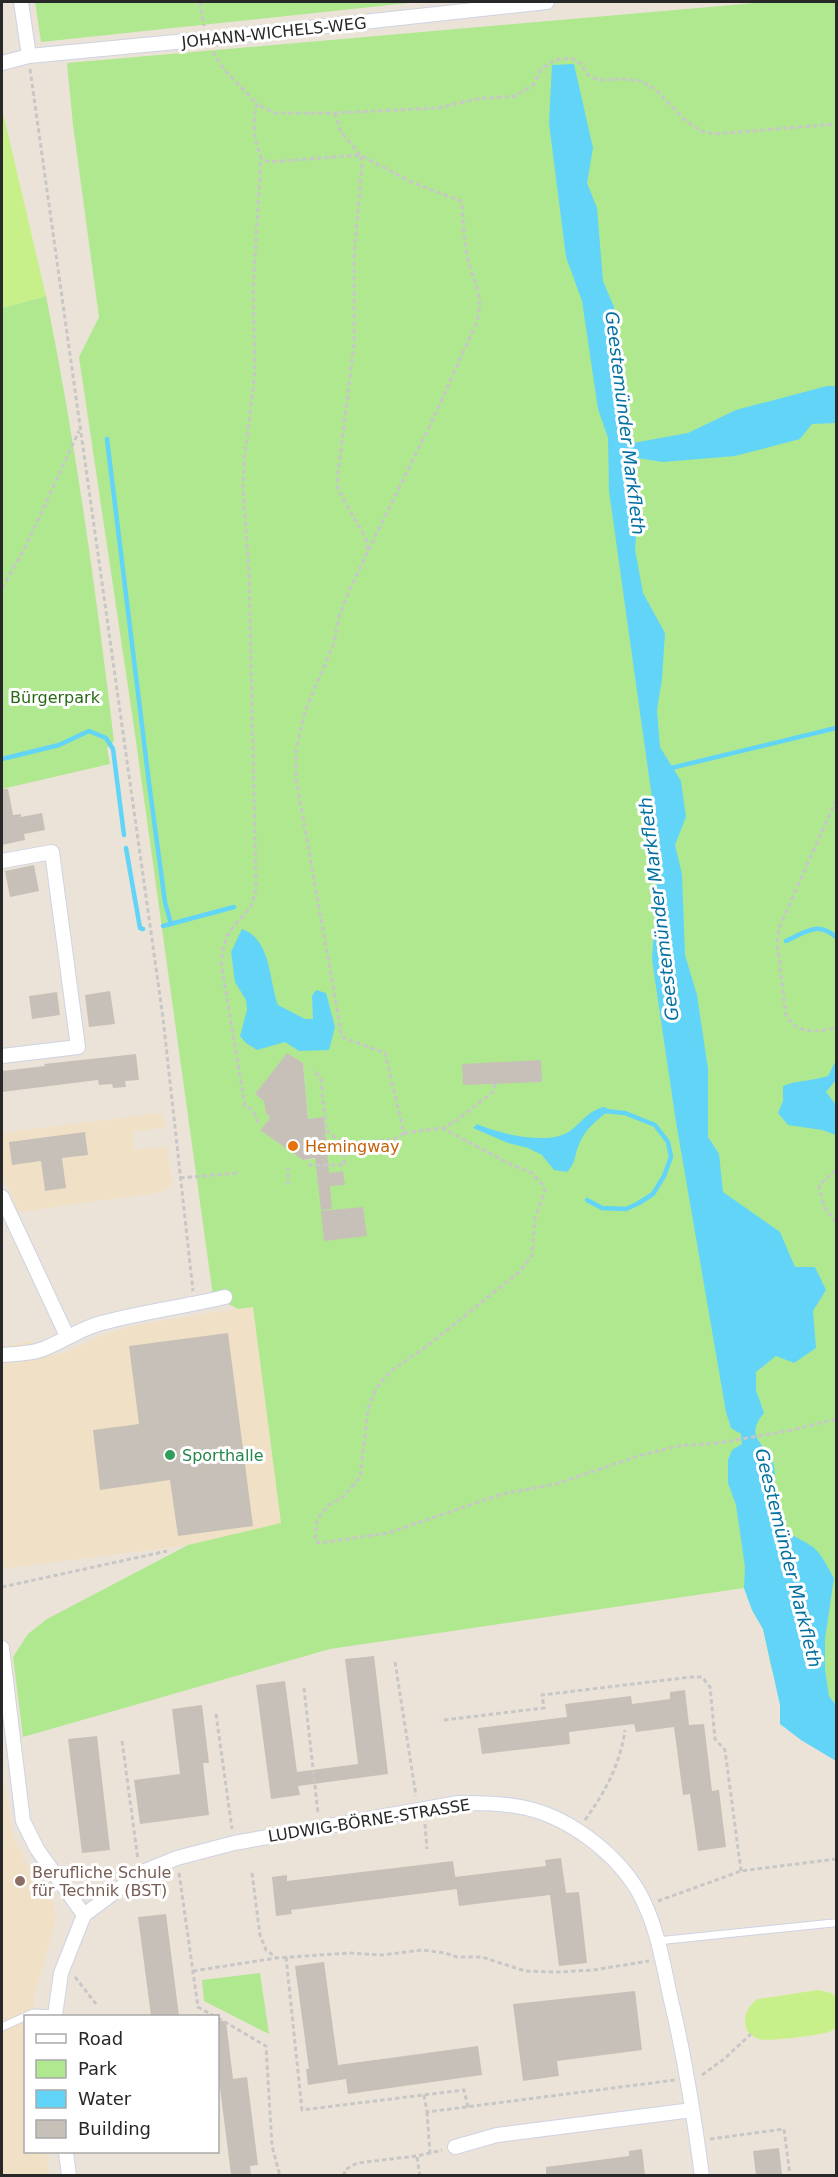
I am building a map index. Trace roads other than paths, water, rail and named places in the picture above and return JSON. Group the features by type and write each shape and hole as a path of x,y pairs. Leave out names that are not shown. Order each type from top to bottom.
{"street":[{"path":"21,2 28,56"},
{"name":"JOHANN-WICHELS-WEG","path":"2,63 28,56 547,2"},
{"path":"2,861 52,852 78,1047 2,1056"},
{"path":"2,1197 67,1336"},
{"path":"2,1355 41,1350 67,1336 96,1325 225,1297"},
{"path":"2,1648 23,1821 36,1849 84,1916 61,1973 55,2015"},
{"name":"LUDWIG-BÖRNE-STRASSE","path":"84,1916 140,1873 177,1858 234,1843 458,1803 491,1802 527,1808 563,1822 598,1846 623,1869 646,1905 662,1959 687,2078 702,2175"},
{"path":"455,2147 497,2135 692,2110"},
{"path":"66,2153 69,2175"}],"lane":[{"path":"657,1941 833,1923"},
{"path":"29,2015 33,2013 55,2015"},
{"path":"2,2027 24,2017"}],"water":[{"name":"Geestemünder Markfleth","path":"574,64 593,148 587,183 597,208 603,281 614,307 614,384 619,436 633,443 688,433 736,410 827,386 836,386 836,423 812,424 800,439 735,456 663,462 637,458 623,465 625,495 638,513 635,549 643,593 665,633 657,710 660,747 681,781 686,817 675,845 682,874 685,955 697,995 708,1069 708,1137 719,1154 723,1192 780,1232 795,1267 815,1267 826,1290 813,1311 816,1348 794,1363 776,1356 756,1372 756,1390 764,1413 758,1422 756,1436 774,1466 770,1506 775,1520 787,1532 816,1550 834,1578 825,1639 825,1669 829,1696 836,1705 836,1761 780,1724 780,1705 763,1629 752,1610 744,1588 745,1567 736,1505 728,1483 728,1460 732,1450 742,1444 741,1434 731,1428 726,1412 676,1122 652,960 659,848 609,491 608,438 598,409 582,301 566,257 549,123 552,65"},
{"path":"242,929 252,934 264,951 278,1005 305,1019 313,1019 312,996 316,990 326,993 335,1027 329,1050 299,1051 285,1042 257,1050 240,1036 247,1010 246,1000 235,982 231,952"},
{"path":"836,1060 836,1080 826,1092 836,1105 836,1135 822,1130 788,1125 778,1113 783,1101 783,1086 828,1076"},
{"path":"605,1107 609,1110 586,1132 567,1172 554,1170 542,1155 528,1148 508,1143 473,1128 477,1124 511,1135 550,1138 570,1131 590,1113"}],"waterway":[{"path":"107,439 149,783 165,902 171,924"},
{"path":"667,769 836,728"},
{"path":"2,759 59,745 89,731 106,738 113,749 124,835"},
{"path":"126,848 140,928 143,929"},
{"path":"163,926 234,907"},
{"path":"786,941 817,929 829,932 836,937"},
{"path":"587,1200 602,1208 626,1209 639,1203 653,1194 664,1176 671,1157 668,1142 655,1125 625,1113 604,1111"}],"place":[{"name":"Hemingway","path":"293,1146"},
{"name":"Sporthalle","path":"170,1455"},
{"name":"Berufliche Schule für Technik (BST)","path":"20,1881"}],"park label":[{"name":"Bürgerpark","path":"55,697"}]}
